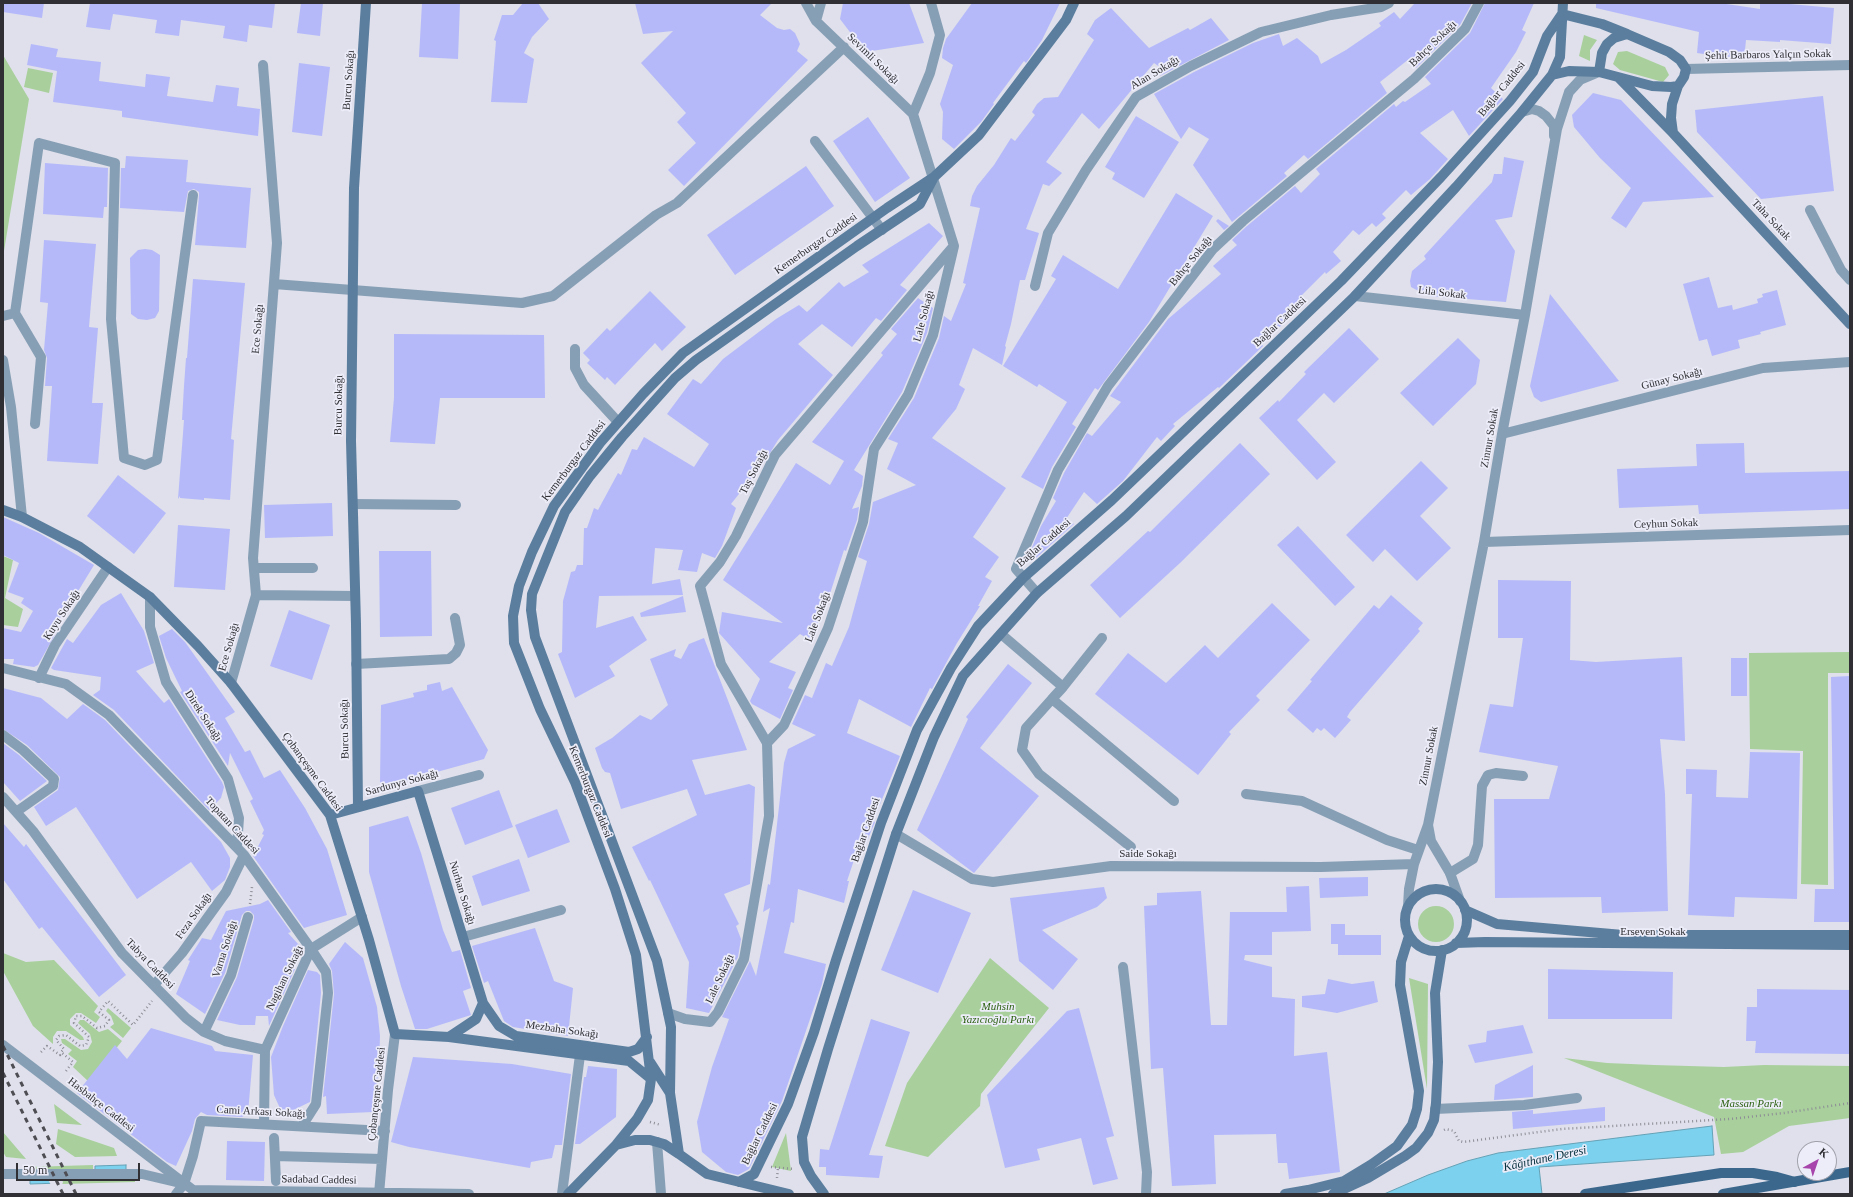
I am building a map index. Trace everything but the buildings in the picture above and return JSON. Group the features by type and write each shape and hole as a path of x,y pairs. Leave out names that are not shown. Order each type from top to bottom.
{"main road":[{"path":"1723,1194 1850,1172"},
{"path":"1585,1194 1721,1173 1753,1173 1795,1182"}],"street":[{"name":"Burcu Sokağı","path":"358,807 351,441 352,289 354,188 366,3"},
{"name":"Sevimli Sokağı","path":"806,3 816,21 913,114 934,177"},
{"path":"816,21 821,3"},
{"path":"913,114 930,73 940,35 931,3"},
{"name":"Kemerburgaz Caddesi","path":"637,1119 648,1100 651,1078 636,955 615,889 575,782 540,708 514,643 513,616 519,586 535,545 554,506 600,443 683,353 873,218 934,177 979,135 1066,20 1074,3"},
{"name":"Alan Sokağı","path":"1035,286 1048,233 1086,170 1136,97 1191,66 1261,32 1331,15 1381,7 1389,3"},
{"name":"Bahçe Sokağı","path":"1022,578 1016,568 1058,470 1108,386 1213,249 1243,221 1414,78 1465,29 1479,3"},
{"path":"824,1194 804,1162 802,1137 828,1049 896,834 934,737 963,676 1037,593 1126,516 1355,296 1522,112 1552,75 1560,57 1563,3"},
{"path":"1562,14 1602,24 1669,52 1680,60 1686,69 1672,104 1671,118 1673,133"},
{"name":"Bağlar Caddesi","path":"739,1182 754,1174 788,1104 814,1032 880,823 917,730 951,668 978,626 1022,578 1112,500 1335,286 1441,177 1510,101 1533,72 1547,36 1562,14"},
{"path":"1599,72 1602,53 1607,44 1614,38 1626,34"},
{"path":"274,284 522,303 553,296 656,215 677,202 844,47"},
{"path":"1850,60 1850,65"},
{"name":"Ece Sokağı","path":"231,683 256,595 254,542 277,243 263,65"},
{"name":"Şehit Barbaros Yalçın Sokak","path":"1686,69 1850,65"},
{"path":"1552,75 1569,71 1599,72 1652,86 1678,86"},
{"name":"Zinnur Sokak","path":"1408,906 1409,889 1414,864 1428,825 1484,542 1557,129 1569,92 1580,80 1599,72"},
{"name":"Taha Sokak","path":"1619,78 1673,133 1850,324"},
{"path":"1522,112 1532,109 1539,111 1546,116 1554,126 1555,142"},
{"path":"815,141 882,230"},
{"path":"35,424 41,358 14,313 39,144 115,163 111,319 124,458 145,465 157,460 193,195"},
{"name":"Kemerburgaz Caddesi","path":"679,1154 670,1093 670,1027 657,961 535,637 531,610 532,594 565,512 590,476 622,437 676,378 702,356 857,246 920,204 934,177"},
{"name":"Lale Sokağı","path":"668,1013 685,1019 710,1022 718,1012 744,959 768,816 767,743 784,725 828,628 863,522 874,449 908,395 933,335 954,246 934,177"},
{"path":"1810,210 1841,270 1850,280"},
{"name":"Taş Sokağı","path":"767,743 721,664 700,586 720,562 736,536 775,455 954,246"},
{"name":"Lila Sokak","path":"1355,296 1525,315"},
{"path":"3,316 14,313"},
{"path":"575,349 575,368 584,385 618,422"},
{"path":"3,360 7,405 22,517"},
{"name":"Günay Sokağı","path":"1502,434 1763,368 1850,362"},
{"path":"353,504 456,505"},
{"name":"Çobançeşme Caddesi","path":"3,510 22,517 80,547 150,597 198,646 231,683 330,815 362,917 395,1034 382,1159 380,1193"},
{"name":"Ceyhun Sokak","path":"1484,542 1850,530"},
{"name":"Kuyu Sokağı","path":"39,678 56,645 108,567"},
{"path":"254,568 313,568"},
{"path":"1022,578 1037,593"},
{"path":"256,595 355,596"},
{"name":"Direk Sokağı","path":"150,597 150,627 166,682 228,779 239,818 240,851"},
{"path":"356,664 449,659 456,653 460,645 455,618"},
{"path":"1001,634 1063,687"},
{"path":"1102,638 1063,687 1026,728 1022,750 1040,774 1130,846"},
{"name":"Topatan Caddesi","path":"3,668 66,684 109,715 240,851 254,868 311,949 326,972 328,992 316,1104 302,1126"},
{"path":"1052,699 1174,801"},
{"path":"3,735 23,750 54,779 53,786 16,812"},
{"path":"1450,873 1473,859 1478,845 1482,786 1488,775 1496,773 1523,776"},
{"name":"Sardunya Sokağı","path":"330,815 479,774"},
{"name":"Nurhan Sokağı","path":"418,791 483,1003"},
{"path":"1246,794 1302,801 1387,840 1418,850"},
{"name":"Tabya Caddesi","path":"3,797 33,831 122,953 186,1018 204,1032 225,1041 265,1050"},
{"path":"1428,825 1432,841 1450,873 1463,906 1467,920 1465,930 1456,943 1442,950 1427,950 1409,936 1405,916 1408,906 1423,892 1433,889 1443,890 1453,894 1463,906"},
{"name":"Saide Sokağı","path":"896,834 972,879 993,882 1111,866 1321,866 1414,864"},
{"name":"Feza Sokağı","path":"157,988 226,892 240,851"},
{"name":"Erseven Sokak","path":"1463,906 1497,924 1623,935 1850,935"},
{"path":"463,937 561,910"},
{"name":"Varna Sokağı","path":"204,1032 231,975 248,917"},
{"name":"Nagihan Sokağı","path":"265,1050 311,949 362,917"},
{"path":"1285,1194 1308,1190 1344,1180 1372,1164 1397,1146 1412,1125 1417,1109 1419,1091 1400,985 1401,962 1409,936"},
{"name":"Erseven Sokak","path":"1456,943 1485,942 1850,946"},
{"path":"1333,1194 1368,1178 1416,1148 1428,1133 1434,1120 1438,1062 1435,993 1442,950"},
{"path":"1123,967 1147,1172 1146,1194"},
{"path":"449,1037 476,1019 483,1003"},
{"name":"Mezbaha Sokağı","path":"483,1003 499,1026 516,1036 629,1052 638,1049"},
{"name":"Mezbaha Sokağı","path":"395,1034 449,1037 629,1061 651,1078"},
{"path":"647,1037 638,1049 650,1062 670,1093"},
{"name":"Hasbahçe Caddesi","path":"3,1045 184,1184"},
{"path":"264,1123 265,1050"},
{"path":"562,1194 580,1055"},
{"path":"1435,1109 1524,1105 1577,1098"},
{"path":"568,1194 616,1145 637,1119"},
{"name":"Cami Arkası Sokağı","path":"184,1184 193,1156 201,1121 264,1123 385,1131"},
{"path":"274,1138 276,1182"},
{"path":"616,1145 635,1140 650,1140 657,1142 679,1154 707,1174 789,1194"},
{"path":"657,1142 661,1194"},
{"path":"275,1156 382,1159"},
{"path":"3,1174 142,1174 184,1184 176,1194"},
{"name":"Sadabad Caddesi","path":"184,1184 193,1190 469,1194"}],"path":[{"name":"Varna Sokağı","path":"248,917 254,868"},
{"path":"41,1052 47,1046 60,1055 64,1049 56,1040 59,1036 66,1035 80,1046 86,1046 89,1037 74,1023 76,1016 82,1016 98,1028 105,1026 109,1020 99,1012 108,1001 134,1025 157,988"},
{"path":"61,1052 73,1062 66,1071"},
{"path":"1440,1134 1446,1128 1454,1131 1459,1141 1464,1142 1562,1129 1730,1119 1850,1103"},
{"path":"637,1119 675,1128"},
{"path":"759,1166 808,1170"}],"green space":[{"path":"1584,35 1597,40 1590,50 1590,61 1579,56"},
{"path":"1627,51 1665,67 1669,75 1663,82 1620,70 1613,64 1618,52"},
{"path":"3,55 29,99 3,257"},
{"path":"28,68 53,73 49,93 24,87"},
{"path":"3,556 13,560 5,598 23,609 18,627 3,625"},
{"path":"1850,652 1850,673 1828,673 1828,885 1801,884 1803,751 1750,749 1749,653"},
{"path":"1436,906 1446,909 1451,914 1454,924 1451,934 1446,939 1436,942 1426,939 1421,934 1418,924 1421,914 1426,909"},
{"path":"3,953 26,962 54,960 98,1006 94,1012 100,1017 96,1023 81,1013 76,1013 70,1019 70,1025 83,1037 84,1040 80,1040 66,1031 57,1031 53,1037 53,1044 33,1026 3,971"},
{"name":"Muhsin Yazıcıoğlu Parkı","path":"990,958 1049,1008 981,1094 980,1106 928,1157 885,1146 907,1083"},
{"path":"1409,978 1428,984 1427,1089"},
{"path":"108,1008 131,1028 123,1038 110,1027 114,1024 111,1016 106,1011"},
{"path":"80,1020 84,1020 99,1032 108,1029 122,1041 89,1082 73,1067 77,1061 68,1054 72,1050 62,1043 61,1039 65,1039 81,1050 88,1049 92,1042 90,1034 78,1023"},
{"name":"Massan Parkı","path":"1564,1058 1607,1063 1724,1067 1764,1065 1850,1066 1850,1118 1789,1126 1743,1152 1721,1154 1714,1117"},
{"path":"54,1104 82,1125 57,1123"},
{"path":"58,1129 114,1148 117,1156 75,1157 56,1144"},
{"path":"3,1132 26,1159 6,1157 3,1152"},
{"path":"786,1133 791,1171 772,1167"},
{"path":"93,1165 93,1171 29,1172 29,1167"},
{"path":"135,1177 135,1182 62,1184 62,1178"}],"water":[{"name":"Kâğıthane Deresi","path":"1712,1126 1714,1155 1539,1167 1542,1194 1384,1194 1428,1175 1467,1161 1498,1153"},
{"path":"126,1165 126,1170 95,1171 95,1166"},
{"path":"60,1178 61,1183 30,1184 30,1179"}],"pier":[{"path":"46,1176 62,1177 63,1183 61,1185 51,1185"}],"railway":[{"path":"3,1046 76,1194"},
{"path":"3,1073 63,1194"}]}
